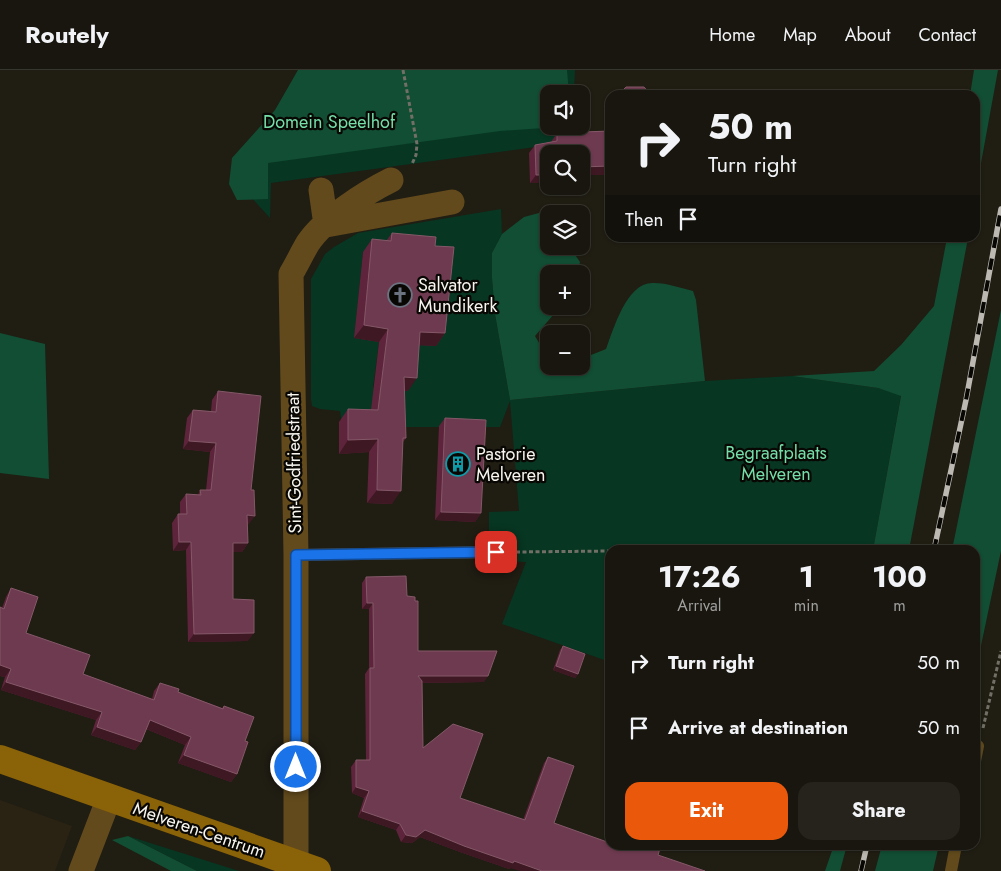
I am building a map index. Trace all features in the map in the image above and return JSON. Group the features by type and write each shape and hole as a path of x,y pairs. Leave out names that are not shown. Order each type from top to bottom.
{"main road":[{"name":"Melveren-Centrum","path":"0,760 309,869"}],"street":[{"name":"Sint-Godfriedstraat","path":"309,869 296,555 291,274 309,242 326,225 368,192 391,180"},
{"path":"321,190 326,225 452,202"},
{"path":"81,871 109,798"}],"lane":[{"path":"296,555 496,552"},
{"path":"951,871 955,850"}],"path":[{"path":"391,180 409,168 416,155 417,144 402,70"},
{"path":"496,552 605,551"},
{"path":"980,738 1001,651"}],"shaded area":[{"path":"0,800 72,826 55,871 0,871"}],"green space":[{"name":"Domein Speelhof","path":"298,70 575,70 574,85 540,85 540,135 572,135 572,142 271,183 270,218 240,185"},
{"name":"Domein Speelhof","path":"298,70 567,70 568,85 540,85 540,128 500,131 268,163 268,199 237,200 229,184 232,158 275,110"},
{"path":"974,70 998,70 980,169 980,90 971,90"},
{"name":"Domein Speelhof","path":"558,135 572,135 572,142"},
{"name":"Begraafplaats Melveren","path":"501,209 502,234 492,253 492,278 495,314 510,400 705,381 792,376 878,388 901,395 874,545 605,545 605,660 502,624 526,562 489,561 489,512 519,511 510,401 500,427 342,427 340,411 320,409 312,406 311,279 325,254 358,233","holes":["363,252 408,391 373,388 379,342 355,330"]},
{"path":"540,213 540,255 575,255 580,262 579,265 540,265 540,315 553,315 545,325 540,325 540,330 535,336 540,344 540,375 590,375 590,355 606,349 618,318 629,297 645,284 659,283 693,291 696,300 705,381 510,400 495,314 492,253 502,234 524,217"},
{"path":"946,242 967,242 910,545 874,545 901,396 878,388 792,376 874,371 901,345 934,306"},
{"path":"1001,310 1001,551 980,650 980,545 953,545"},
{"path":"0,333 45,344 49,479 0,473"},
{"path":"128,836 239,871 197,871"},
{"path":"128,836 197,871 171,871 112,840"},
{"path":"832,850 846,850 840,871 825,871"},
{"path":"881,850 938,850 933,871 875,871"}],"building":[{"path":"626,87 644,87 647,90 623,90"},
{"path":"605,131 605,166 590,167 590,145 540,145 540,175 536,175 535,145 557,141 557,135 590,135 590,132"},
{"path":"392,233 436,237 435,246 454,247 445,333 420,332 417,378 404,377 406,438 403,438 401,491 377,490 378,439 348,440 348,409 378,410 388,329 364,325 372,239 391,241"},
{"path":"218,391 261,396 251,490 254,490 255,516 247,515 248,543 233,543 233,599 254,600 254,633 194,634 191,542 179,542 178,514 187,514 186,494 201,495 200,490 211,490 216,443 189,441 193,410 216,412"},
{"name":"Pastorie Melveren","path":"445,418 486,420 481,513 441,512"},
{"path":"406,576 407,596 415,597 415,601 418,601 418,651 497,651 488,676 418,676 422,681 423,748 453,724 483,734 460,798 525,820 548,757 574,766 554,823 605,841 605,850 660,850 658,855 705,871 542,871 464,846 425,830 416,837 406,835 400,824 362,811 369,791 356,787 356,760 370,760 370,668 374,668 373,603 367,603 366,577"},
{"path":"11,588 38,597 26,633 90,655 83,674 154,700 160,683 179,689 178,692 223,709 224,706 254,717 245,741 248,742 237,774 184,755 191,737 150,720 141,742 97,727 102,712 6,682 11,669 0,665 0,607 4,609"},
{"path":"563,646 585,654 578,674 556,666"}],"railway":[{"path":"935,545 966,400 1001,209"},
{"path":"861,871 866,850"}],"place":[{"name":"Salvator Mundikerk","path":"400,295"},
{"name":"Pastorie Melveren","path":"458,464"}],"route":[{"path":"296,767 296,555 496,552"}]}
